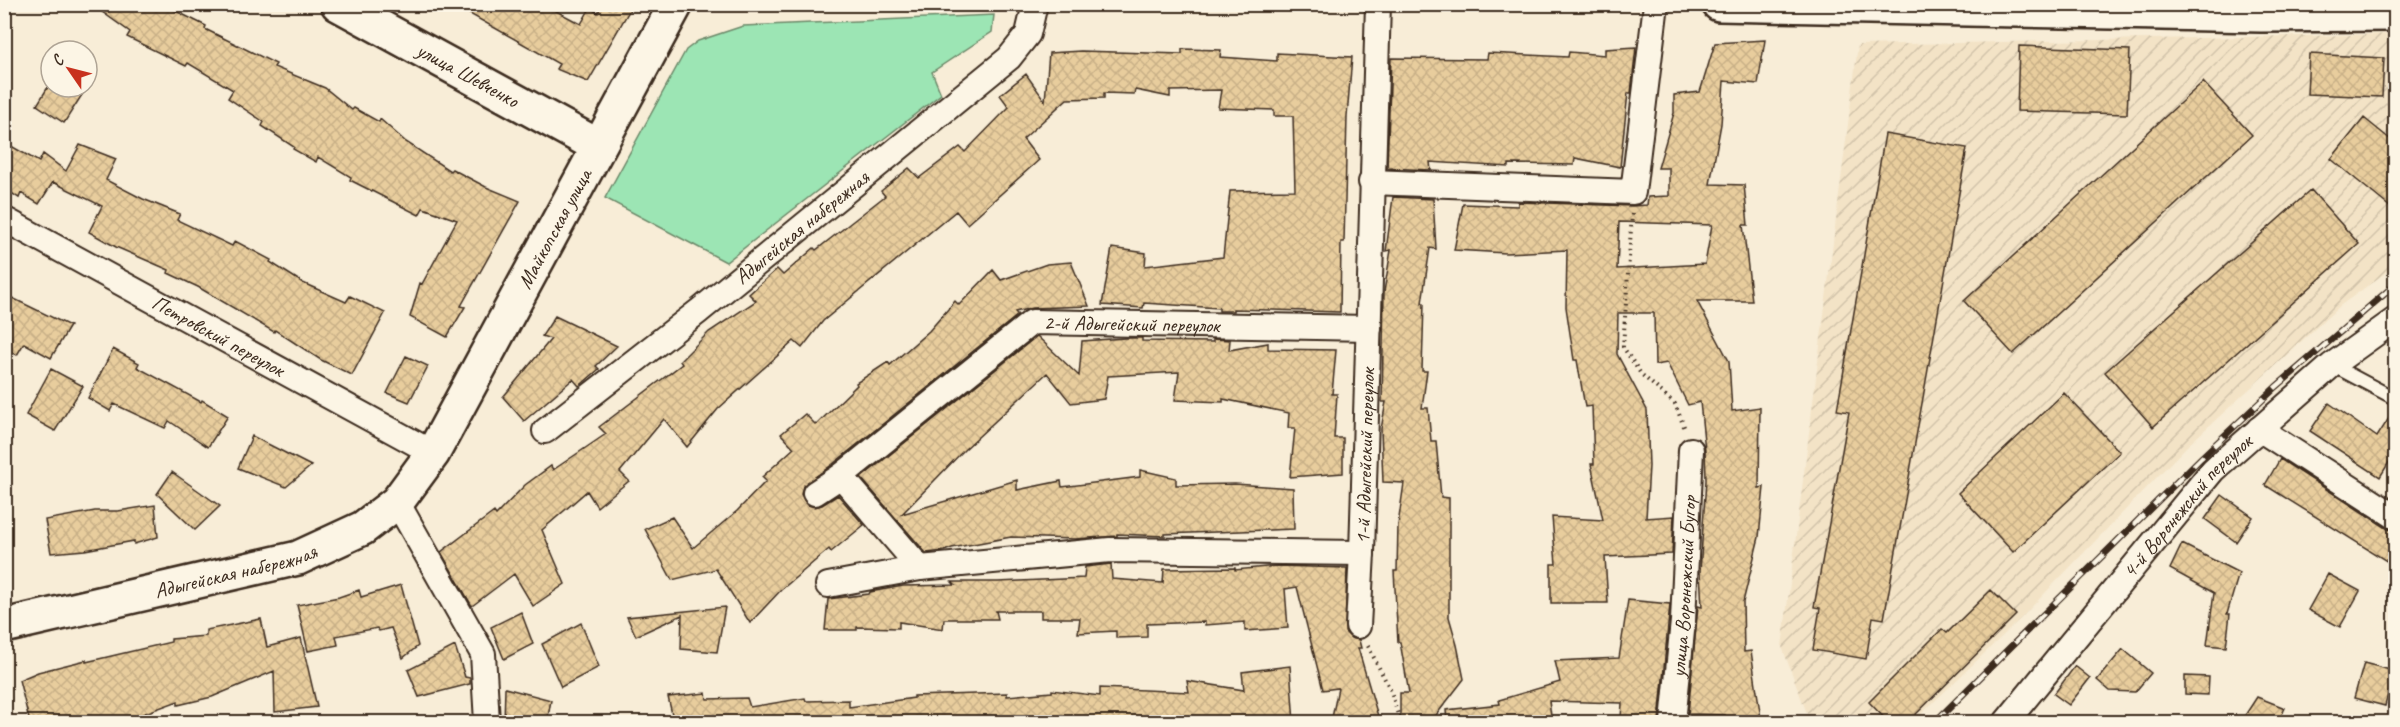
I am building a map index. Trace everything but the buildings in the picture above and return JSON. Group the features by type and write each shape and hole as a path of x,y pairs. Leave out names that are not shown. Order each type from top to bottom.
{"street":[{"name":"улица Шевченко","path":"338,4 598,146"},
{"name":"Майкопская улица","path":"433,453 676,4"},
{"name":"Адыгейская набережная","path":"545,431 708,304 1009,58 1028,34 1035,4"},
{"name":"1-й Адыгейский переулок","path":"1358,626 1378,4"},
{"path":"1371,182 1633,192 1656,4"},
{"path":"1719,4 2249,15 2396,14"},
{"name":"Петровский переулок","path":"4,219 433,453"},
{"name":"4-й Воронежский переулок","path":"2015,720 2213,470 2332,365 2396,319"},
{"name":"2-й Адыгейский переулок","path":"815,493 841,476 1032,322 1369,328"},
{"path":"2259,429 2396,517"},
{"name":"улица Воронежский Бугор","path":"1673,723 1683,621 1691,450"},
{"name":"Адыгейская набережная","path":"4,626 298,558 363,528 397,502 433,453"},
{"path":"841,476 920,568"},
{"path":"397,502 483,654 487,723"},
{"path":"828,585 920,568 1110,550 1362,552"}],"lane":[{"path":"2332,365 2396,399"}],"path":[{"path":"1633,192 1623,347 1641,374 1675,404 1689,437 1691,450"},
{"path":"1358,626 1391,691 1400,723"}],"shaded area":[{"path":"2395,34 2395,266 2341,305 2186,447 2020,619 1913,722 1807,722 1809,719 1782,647 1858,45"}],"green space":[{"path":"994,15 992,32 932,72 941,94 726,262 605,198 686,50 698,41 743,26"}],"railway":[{"path":"1935,722 2201,458 2276,387 2396,284"}]}
